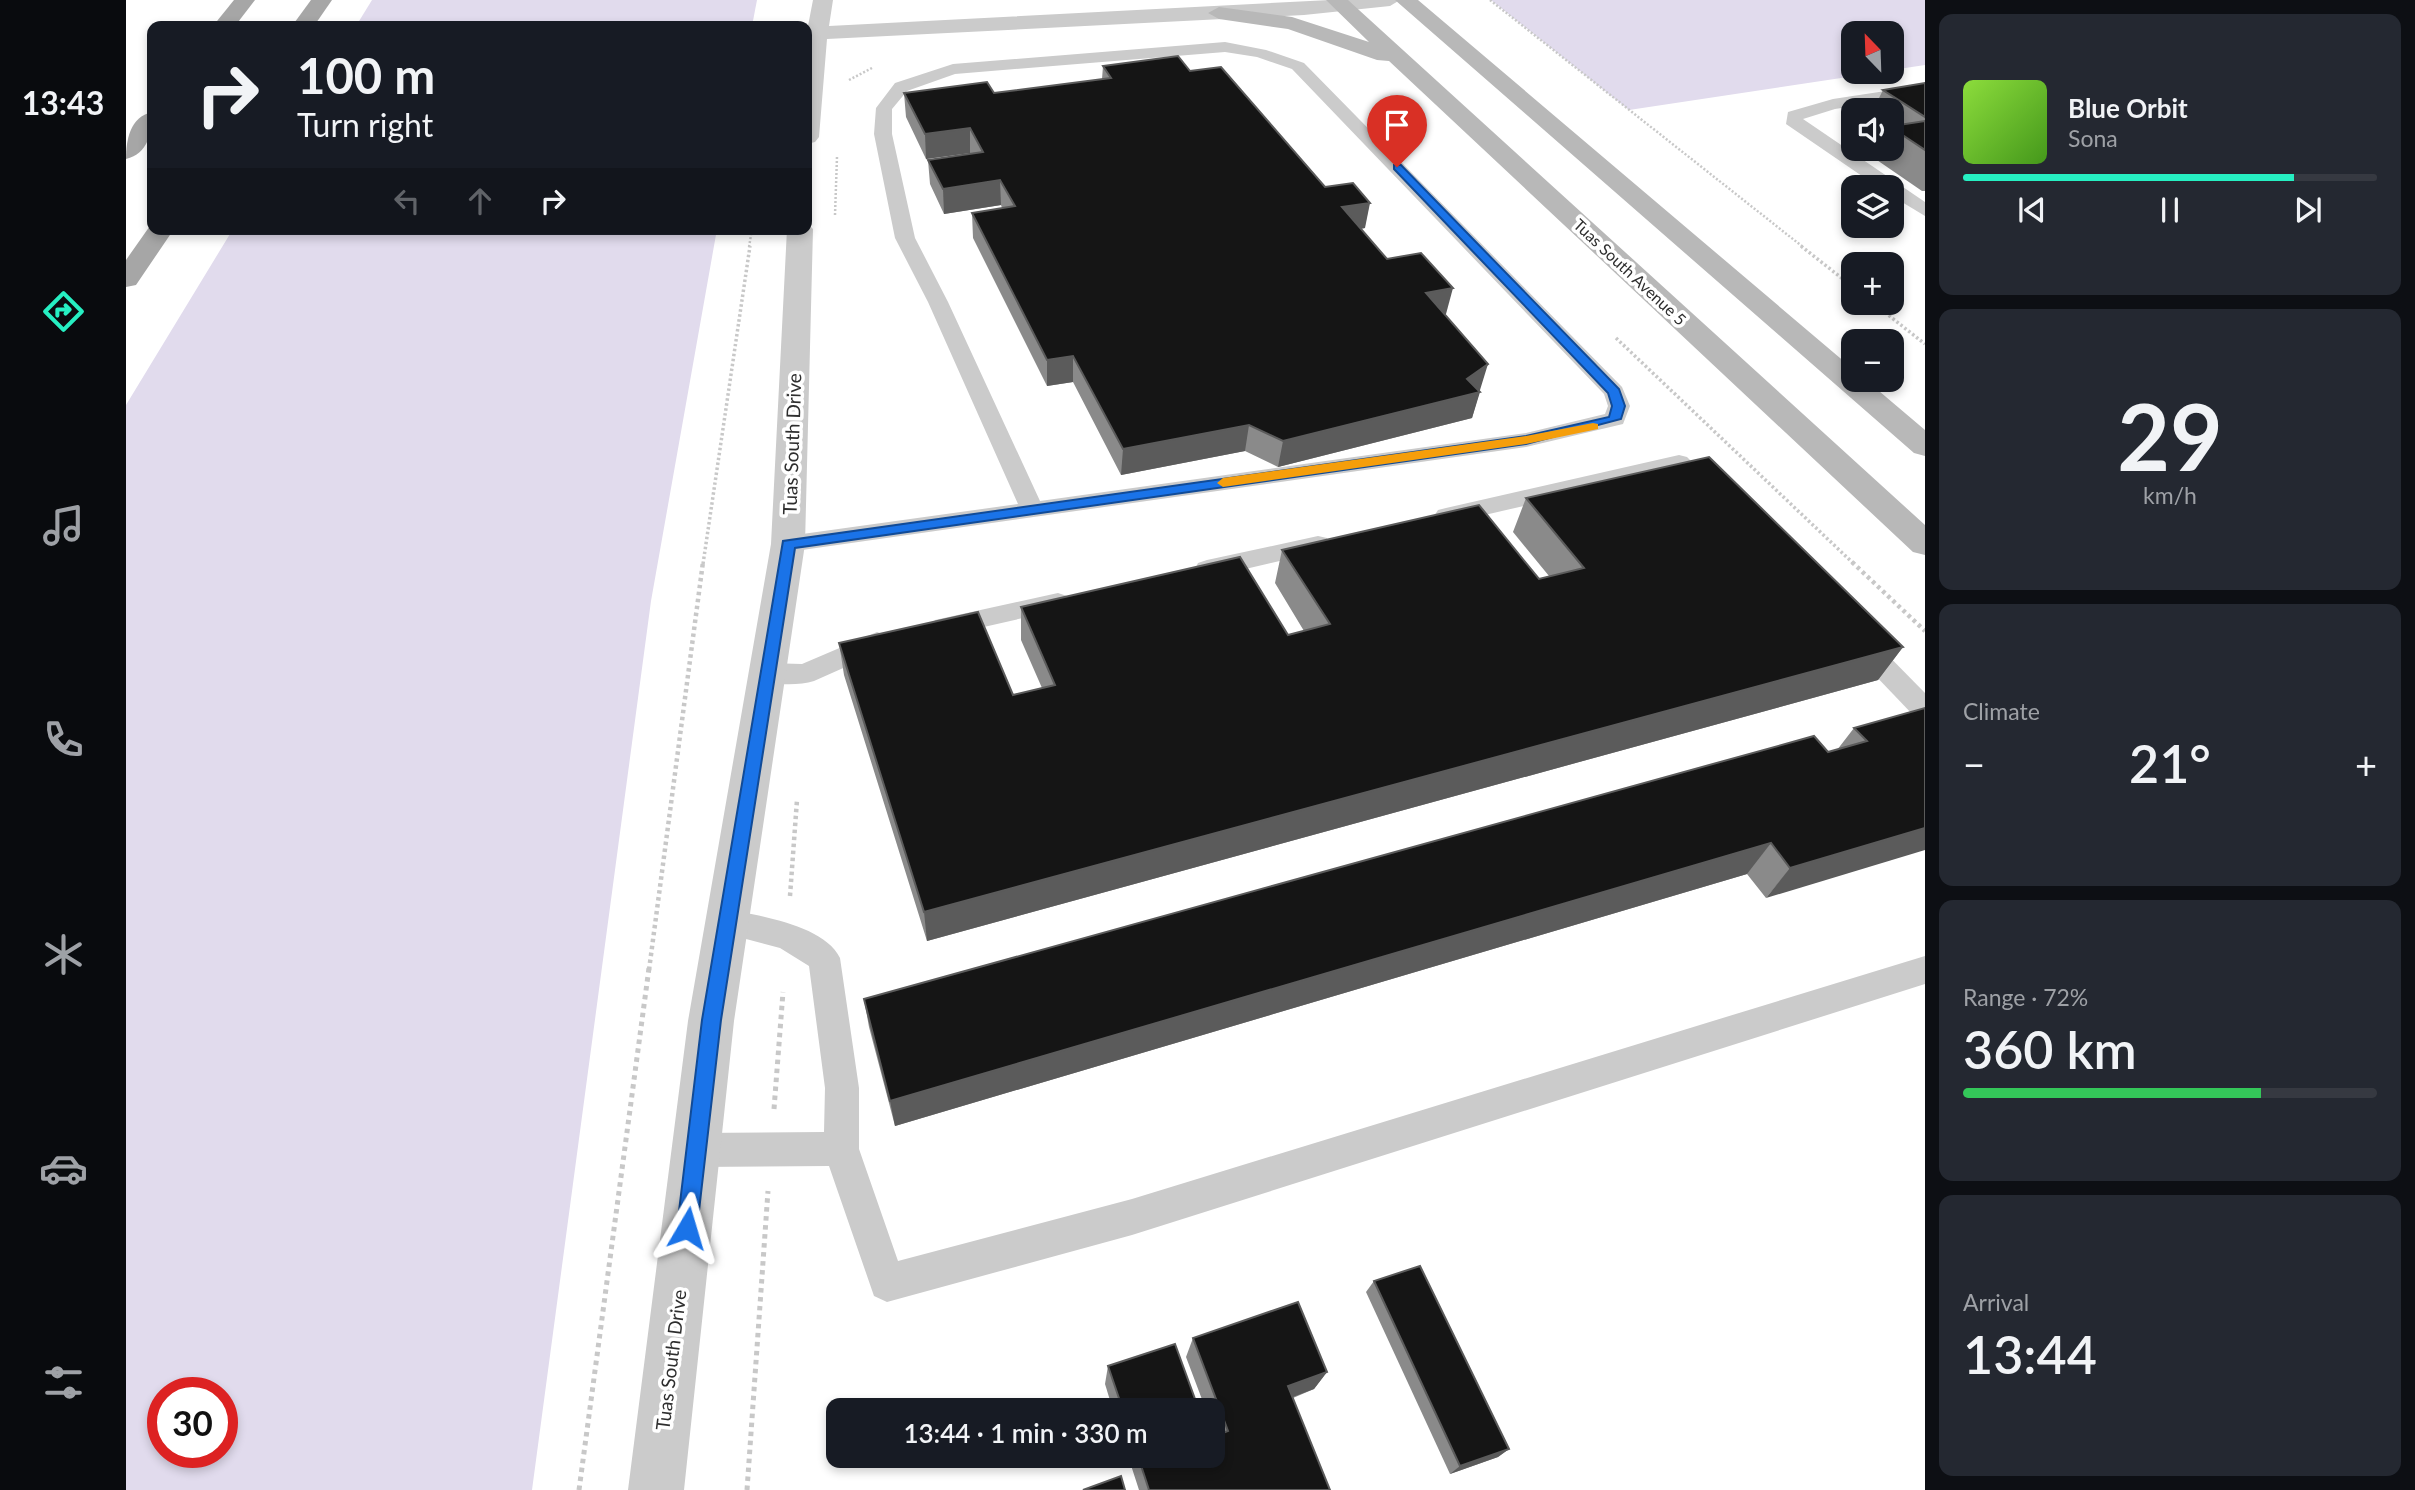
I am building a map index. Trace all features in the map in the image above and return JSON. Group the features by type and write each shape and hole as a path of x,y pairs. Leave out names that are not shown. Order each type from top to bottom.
{"main road":[{"path":"229,21 245,0"},
{"path":"307,21 322,0"},
{"path":"1219,13 1249,0"},
{"path":"1405,0 1925,446"},
{"name":"Tuas South Avenue 5","path":"1339,3 1925,544"},
{"path":"1219,13 1292,23 1400,60"},
{"path":"126,152 147,125"},
{"path":"126,279 157,235"}],"street":[{"path":"817,33 1219,13 1390,0"},
{"path":"812,85 823,1 869,21 902,28"},
{"name":"Tuas South Drive","path":"656,1490 711,1020 788,544 800,235"}],"lane":[{"path":"788,544 1526,440 1615,419 1619,406 1614,392 1298,66 1260,53 1225,47 953,69 901,87 884,108 883,134 894,197 905,237 938,302 1032,509"},
{"path":"1872,175 1795,124 1794,116 1833,104 1925,90"},
{"path":"1904,196 1925,210"},
{"path":"1421,521 1679,462 1727,510"},
{"path":"1190,573 1339,540"},
{"path":"767,673 805,674 877,642 1081,597"},
{"path":"1841,623 1925,710"},
{"path":"727,922 787,936 824,958 842,1088 841,1149 887,1283 1132,1217 1925,971"},
{"path":"696,1150 841,1149"}],"path":[{"path":"1489,0 1841,278"},
{"path":"579,1490 702,570 751,235"},
{"path":"1888,315 1925,344"},
{"path":"747,1490 797,798"}],"shaded area":[{"path":"372,0 757,0 753,21 359,21"},
{"path":"1491,0 1925,0 1925,65 1904,68 1904,21 1841,21 1841,78 1629,110"},
{"path":"229,235 716,235 651,601 532,1490 126,1490 126,405"}],"building":[{"path":"1178,56 1190,71 1221,67 1325,187 1353,183 1370,203 1342,207 1387,259 1421,253 1453,288 1426,293 1488,364 1467,379 1480,392 1283,441 1249,425 1123,449 1073,356 1047,360 972,213 1015,206 1000,180 943,189 928,160 983,152 970,128 925,134 904,93 987,82 994,93 1111,78 1103,66"},
{"path":"1925,83 1925,117 1904,104 1904,98 1895,98 1883,90"},
{"path":"1925,121 1925,150 1904,136 1904,124"},
{"path":"1709,457 1903,647 924,912 839,643 978,612 1013,695 1055,685 1021,607 1240,557 1288,635 1330,624 1282,550 1479,505 1539,579 1584,568 1526,498"},
{"path":"1925,708 1925,828 1790,868 1771,843 890,1101 864,999 1814,736 1828,752 1867,741 1854,728"},
{"path":"1420,1266 1509,1449 1460,1466 1374,1281"},
{"path":"1298,1302 1327,1372 1288,1386 1330,1490 1149,1490 1142,1468 1225,1468 1225,1432 1228,1431 1225,1423 1225,1398 1216,1398 1193,1338"},
{"path":"1175,1344 1195,1398 1119,1398 1108,1366"},
{"path":"1121,1476 1125,1490 1083,1490"}],"slow traffic":[{"path":"1223,483 1526,440 1593,427"}],"route":[{"path":"687,1228 711,1020 788,544 1526,440 1615,419 1619,406 1614,392 1397,167"}]}
